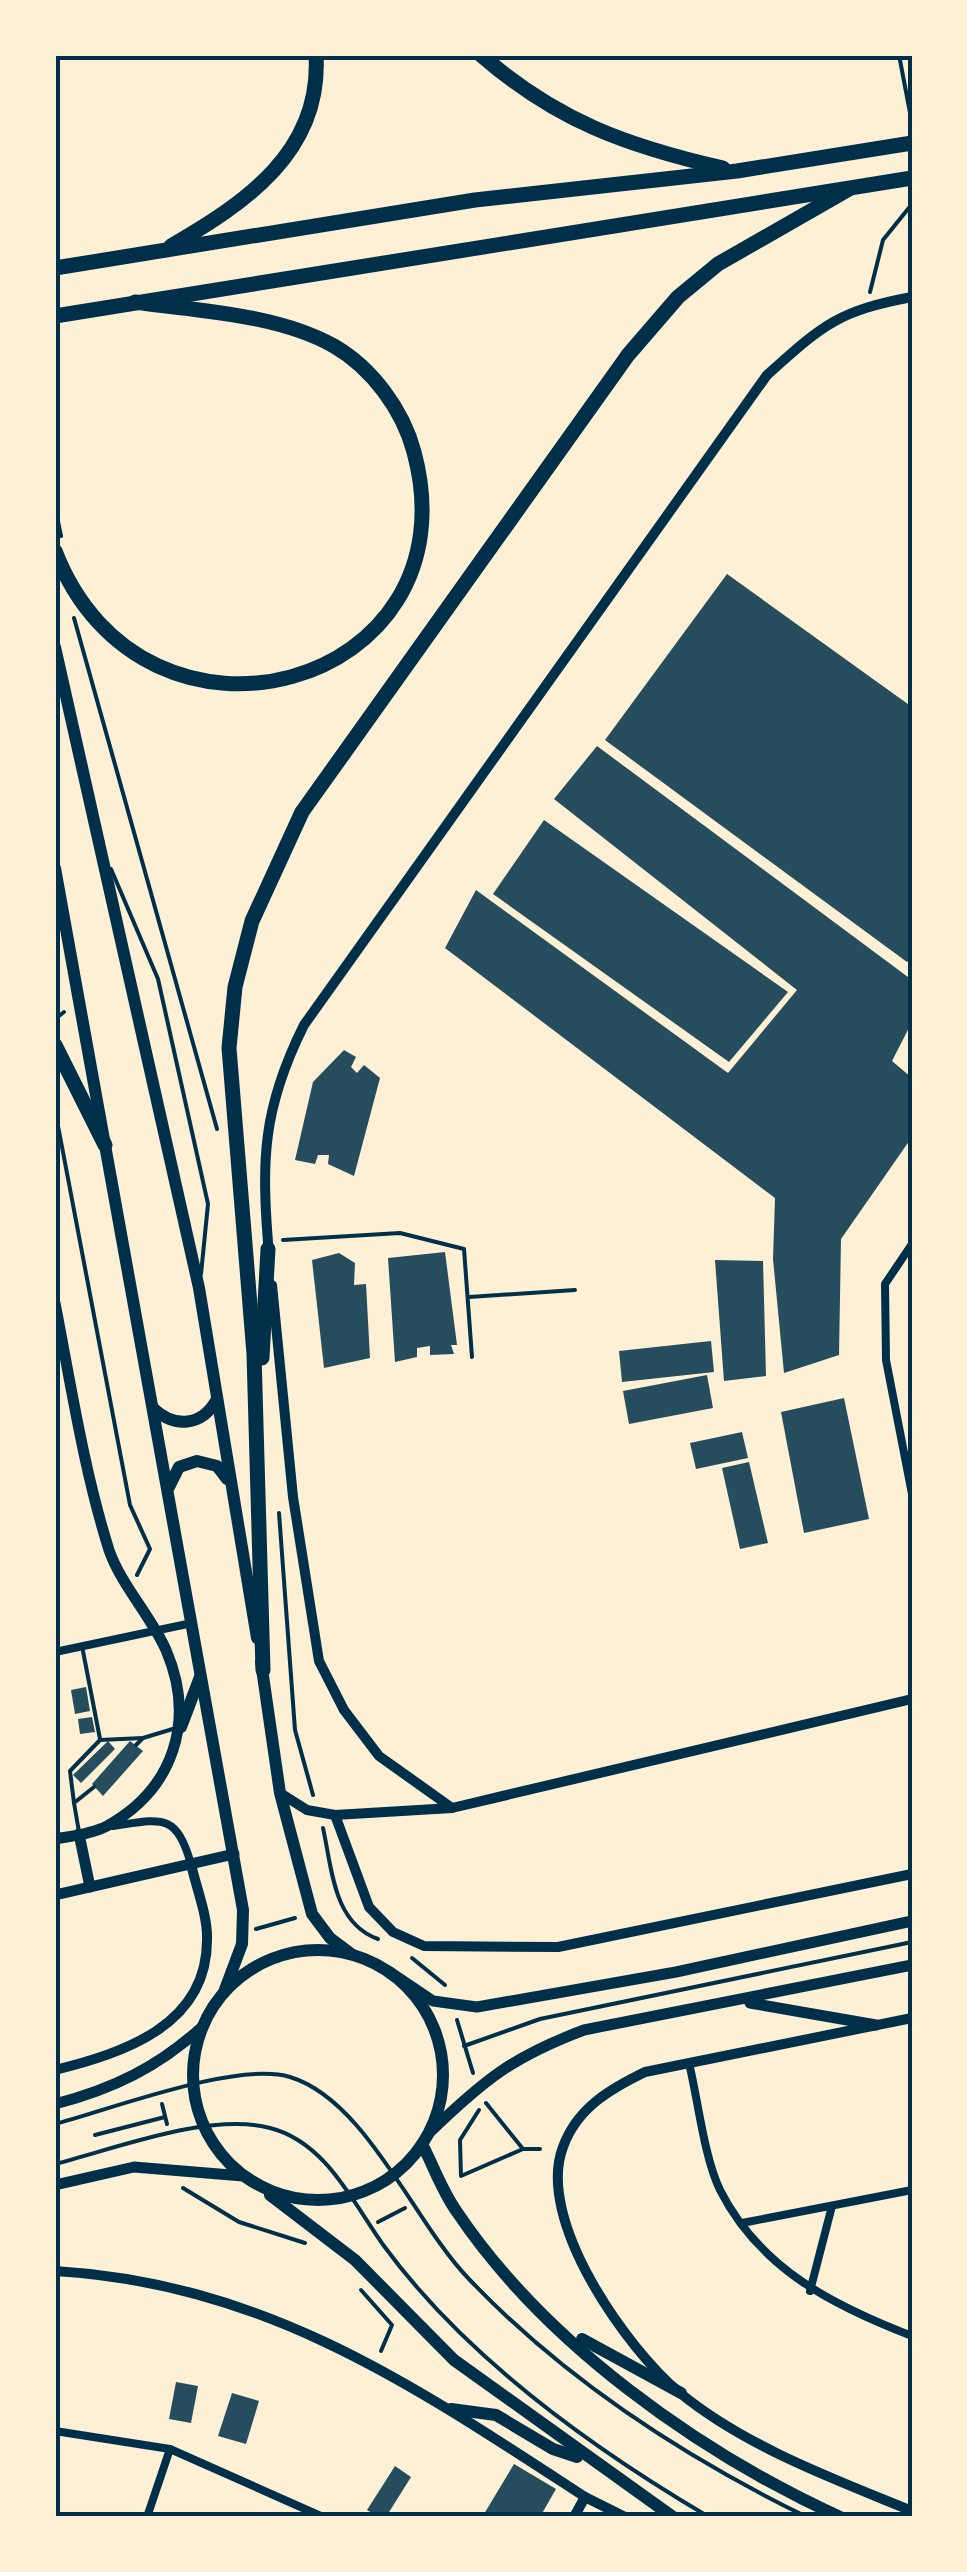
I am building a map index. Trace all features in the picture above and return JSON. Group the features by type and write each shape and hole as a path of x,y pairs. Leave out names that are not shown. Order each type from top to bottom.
{"highway":[{"path":"162,251 237,208 282,164 310,110 316,55"},
{"path":"481,55 528,94 613,139 736,171"},
{"path":"55,268 475,200 736,171 912,143"},
{"path":"55,316 912,178"},
{"path":"263,1670 256,1402 229,1048 234,987 252,921 302,812 628,355 678,297 718,264 850,189"},
{"path":"55,552 65,577 102,628 126,648 192,680 234,686 310,674 346,654 401,593 417,553 422,514 413,449 392,402 366,370 334,346 302,334 228,315 135,302"},
{"path":"55,1045 105,1145"},
{"path":"256,1402 268,1245"}],"main road":[{"path":"55,647 199,1288 280,1793 312,1914 330,1938 350,1953 390,1972 433,2001 477,2008 676,1972 912,1921"},
{"path":"55,868 234,1854 243,1932 224,1992 202,2027 174,2052 128,2082 55,2104"},
{"path":"55,1303 111,1556 154,1630 175,1681 181,1727"},
{"path":"152,1408 171,1420 192,1421 208,1413 217,1399"},
{"path":"168,1492 179,1466 197,1461 217,1466 231,1486"},
{"path":"55,1839 106,1826 163,1776 201,1675"},
{"path":"79,1834 90,1886"},
{"path":"55,1895 234,1854"},
{"path":"224,1992 250,1969 282,1954 316,1949 350,1953"},
{"path":"258,2186 321,2201 351,2196 392,2176 496,2072 539,2047 584,2030 912,1965"},
{"path":"390,1972 416,1997 434,2028 442,2063 440,2099 426,2138 445,2192 481,2245 558,2326 669,2423 729,2461 840,2517"},
{"path":"741,2001 876,2026"},
{"path":"202,2027 193,2084 204,2128 221,2155 355,2260 454,2360 673,2517"},
{"path":"55,2185 134,2167 243,2176"},
{"path":"558,2326 681,2394"},
{"path":"451,2409 496,2415 553,2449 594,2463"}],"street":[{"path":"452,1808 379,1756 344,1710 319,1661 293,1498 268,1245 264,1182 267,1117 281,1071 304,1025 767,375 824,323 848,311 912,297"},
{"path":"912,1244 885,1284 886,1360 912,1494"},
{"path":"55,1652 192,1622"},
{"path":"280,1793 335,1816 452,1808 912,1699"},
{"path":"335,1816 369,1908 393,1932 424,1946 558,1947 912,1874"},
{"path":"55,2070 121,2053 180,2012 200,1981 208,1939 182,1833 171,1823 154,1820 106,1826"},
{"path":"912,2018 645,2072 610,2089 584,2110 562,2148 558,2184 580,2258 634,2347 681,2394 726,2424 818,2472 912,2511"},
{"path":"689,2063 719,2188 742,2223 810,2290 912,2336"},
{"path":"742,2223 912,2190"},
{"path":"810,2290 832,2206"},
{"path":"55,2270 142,2280 206,2294 350,2350 619,2516"},
{"path":"55,2430 170,2449 322,2517"},
{"path":"147,2517 170,2449"},
{"path":"574,2517 585,2497"}],"lane":[{"path":"100,844 158,979 208,1204 199,1288"},
{"path":"82,1646 100,1740"},
{"path":"79,1834 70,1771 100,1740 143,1738 181,1727"},
{"path":"136,1746 143,1738"},
{"path":"74,1803 94,1787"},
{"path":"55,2124 193,2084 270,2072 311,2086 338,2106 468,2278 546,2350 648,2428 748,2488 807,2517"},
{"path":"55,2164 204,2128 258,2125 292,2137 334,2174 425,2298 506,2373 645,2479 709,2517"}],"path":[{"path":"899,55 912,122"},
{"path":"870,296 882,240 912,204"},
{"path":"55,1110 130,1505 150,1549 130,1584"},
{"path":"268,1245 400,1233 460,1246 467,1256 472,1357"},
{"path":"469,1298 575,1290"},
{"path":"320,1812 340,1907"},
{"path":"243,1932 312,1914"},
{"path":"464,2046 540,2019 912,1942"},
{"path":"456,2016 474,2077"},
{"path":"160,2096 169,2135"},
{"path":"523,2149 487,2102 474,2114 460,2140 461,2176 523,2149 540,2149"},
{"path":"95,2135 165,2116"},
{"path":"176,2186 195,2190 239,2222 318,2249"},
{"path":"371,2226 410,2204"},
{"path":"354,2279 392,2324 381,2351"}],"building":[{"path":"727,574 912,707 912,958 907,962 605,740"},
{"path":"597,746 912,980 912,1022 892,1061 912,1078 912,1137 841,1239 839,1355 784,1373 773,1259 775,1198 445,948 476,890 728,1073 797,990 554,799"},
{"path":"544,820 788,992 729,1062 493,894"},
{"path":"344,1050 356,1057 351,1067 357,1073 364,1065 380,1078 354,1176 328,1164 329,1155 318,1155 315,1164 295,1160 313,1082"},
{"path":"445,1252 457,1345 451,1345 454,1354 430,1355 430,1346 417,1348 417,1357 395,1362 388,1258"},
{"path":"339,1253 355,1263 354,1285 366,1284 370,1358 324,1368 312,1260"},
{"path":"715,1260 763,1261 766,1376 724,1381"},
{"path":"711,1341 714,1372 622,1382 619,1351"},
{"path":"707,1375 713,1408 629,1424 623,1391"},
{"path":"844,1398 869,1519 804,1533 781,1412"},
{"path":"742,1432 748,1458 696,1469 690,1443"},
{"path":"749,1462 768,1543 740,1549 722,1468"},
{"path":"86,1687 90,1711 75,1714 71,1690"},
{"path":"92,1717 95,1732 80,1734 78,1719"},
{"path":"108,1741 115,1749 81,1783 73,1775"},
{"path":"130,1741 143,1751 103,1796 92,1784"},
{"path":"176,2382 198,2386 191,2423 169,2419"},
{"path":"232,2393 259,2401 246,2444 218,2436"},
{"path":"514,2464 556,2489 540,2517 484,2514"},
{"path":"395,2466 411,2477 386,2517 379,2517 367,2510"}]}
